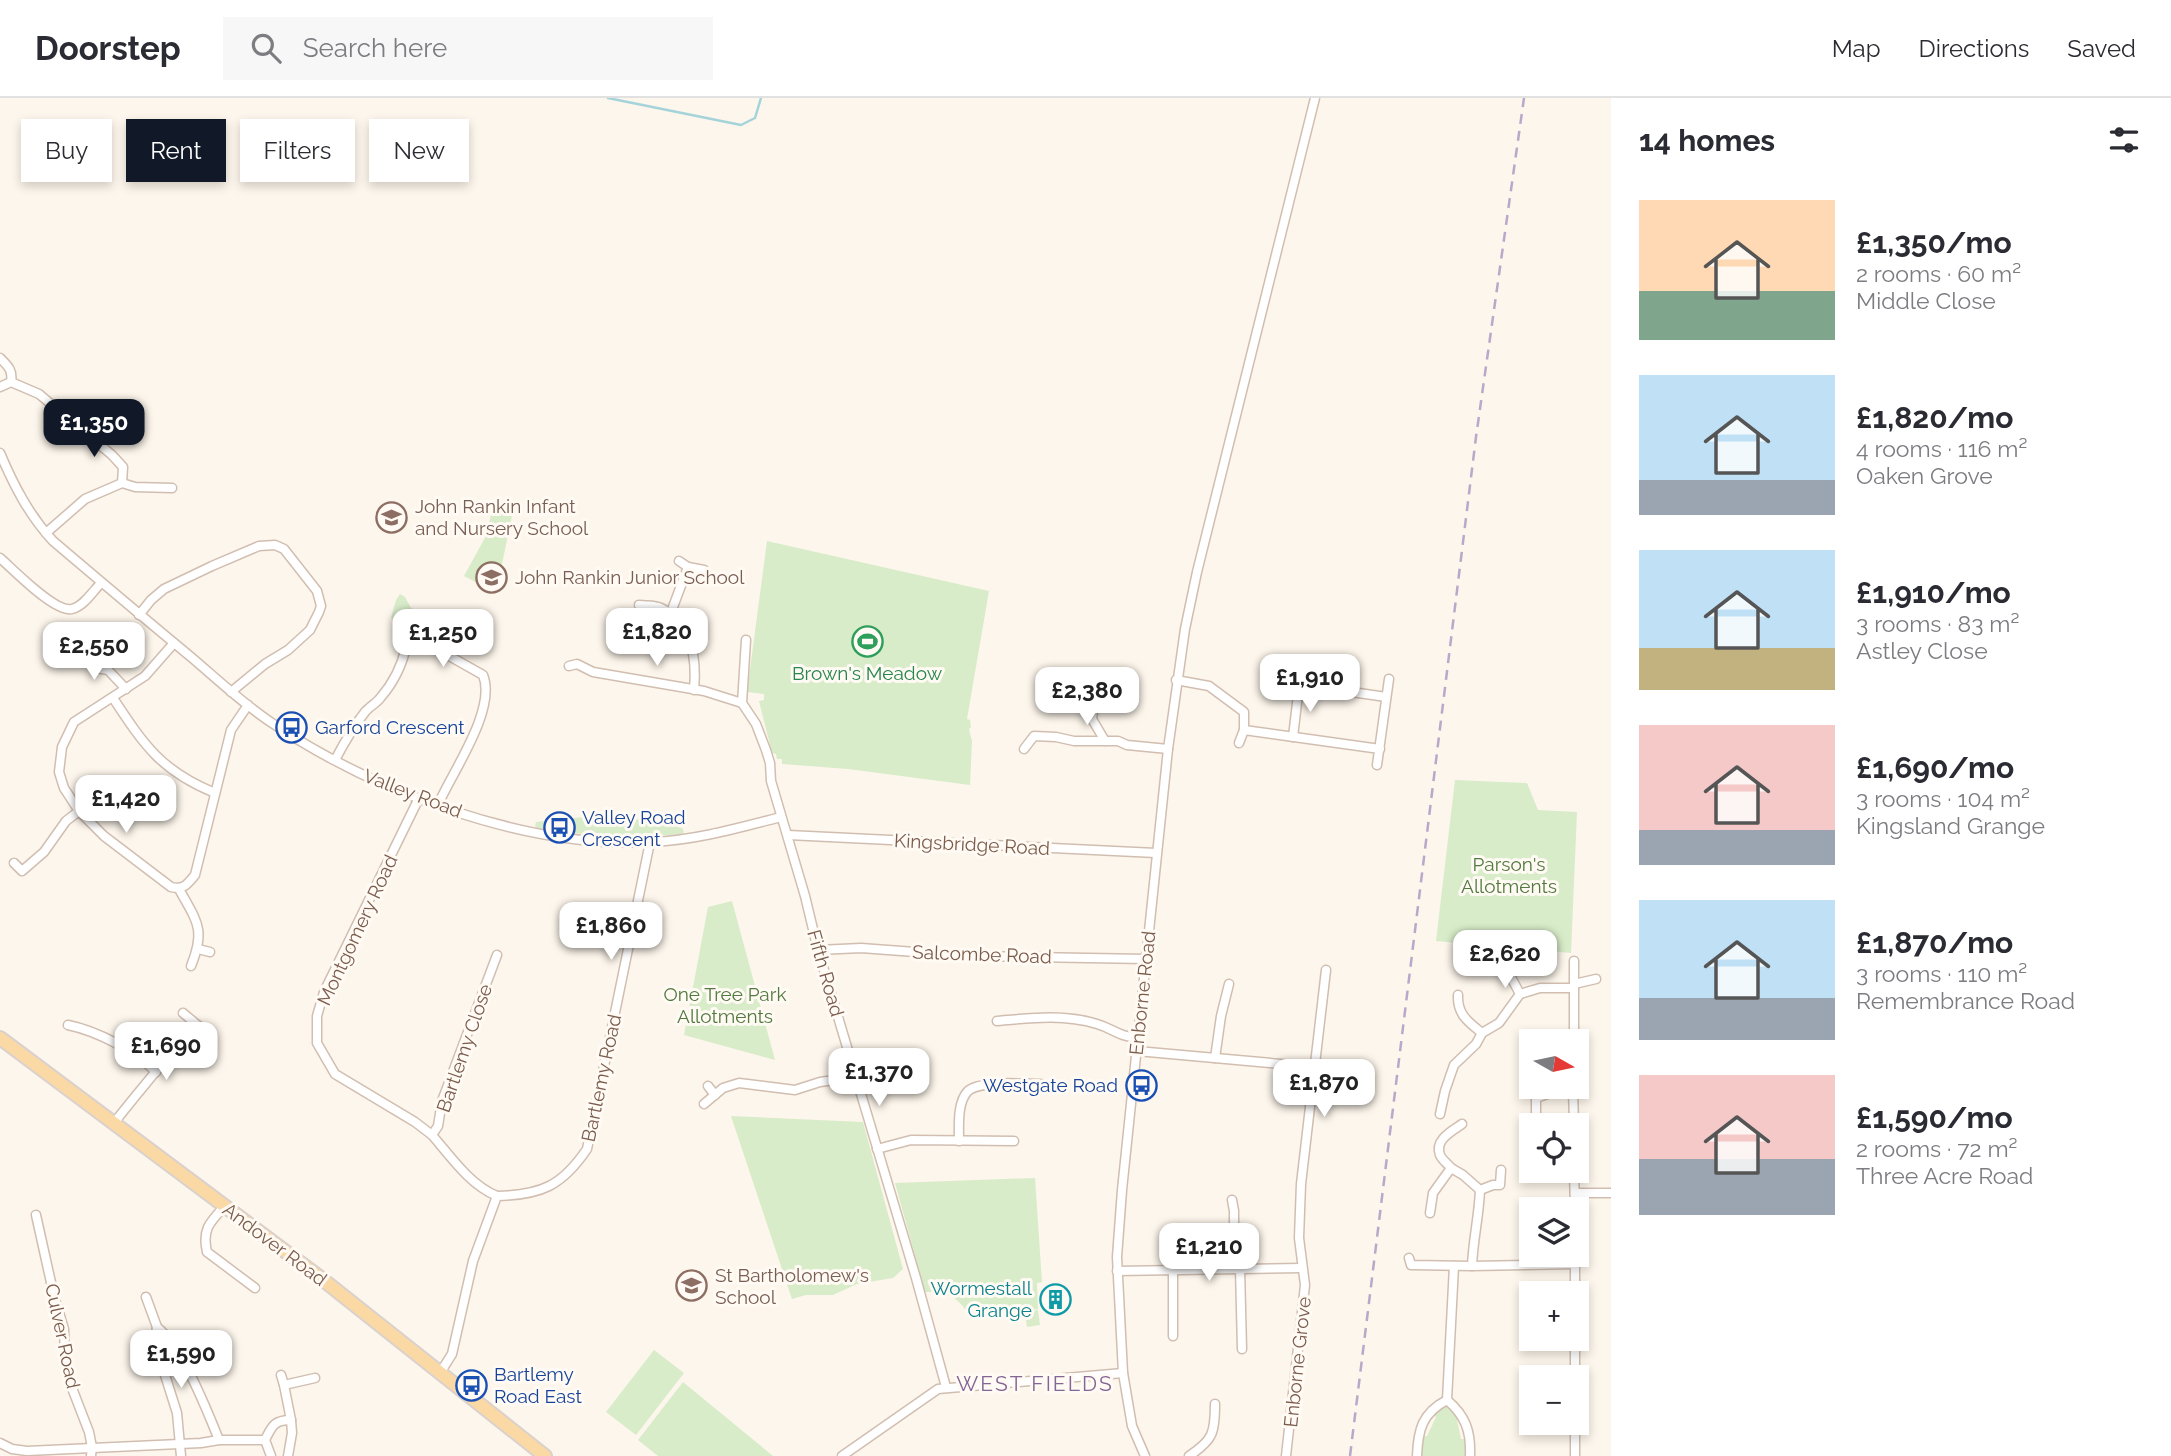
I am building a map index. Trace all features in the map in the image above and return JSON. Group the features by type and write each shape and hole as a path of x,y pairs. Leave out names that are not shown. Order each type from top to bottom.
{"main road":[{"name":"Andover Road","path":"0,1038 322,1279 537,1454"}],"street":[{"name":"Enborne Road","path":"1145,1456 1132,1426 1123,1373 1117,1271 1121,1202 1168,749 1185,629 1197,572 1314,98"},
{"path":"0,358 9,367 11,382"},
{"path":"0,387 11,382 39,394 112,455 123,467 122,483"},
{"name":"Valley Road","path":"0,453 22,501 46,533 231,692 297,739 335,760 419,799 494,822 557,836 605,842 650,842 709,835 781,817"},
{"path":"46,533 85,499 122,483 135,487 172,488"},
{"path":"139,615 164,589 212,566 259,546 275,545 284,549 317,591 321,606 319,612 310,630 288,650 265,664 231,692"},
{"path":"0,558 64,609 79,606 101,583"},
{"path":"679,562 704,570"},
{"path":"670,615 688,566"},
{"path":"639,605 659,607 684,628 691,644 696,670 694,690"},
{"path":"569,666 577,664 593,672 694,690 742,703 746,640"},
{"path":"174,643 145,676 74,722 62,747 58,772 64,788 79,811 104,836 171,887 179,889 187,886 195,875 231,730 248,705"},
{"path":"335,760 367,709 380,699 393,680 406,647 421,644 444,653 483,676 486,682 486,697 472,737 438,805"},
{"path":"93,656 96,667 108,670 126,689"},
{"path":"1293,737 1301,671"},
{"path":"1377,765 1389,679"},
{"path":"1177,680 1209,686 1244,712 1244,730 1240,743"},
{"path":"1299,686 1325,689"},
{"path":"1105,741 1092,719 1096,688 1111,690 1114,699"},
{"path":"1345,691 1386,697"},
{"path":"113,698 160,762 184,778 215,793"},
{"name":"Fifth Road","path":"742,703 756,724 770,763 771,781 818,950 946,1387"},
{"path":"1244,730 1380,749"},
{"path":"1024,749 1034,736 1168,749"},
{"name":"Montgomery Road","path":"419,799 324,992 317,1016 317,1043 335,1074 432,1135"},
{"path":"14,863 22,871 44,852 66,821 79,811"},
{"name":"Kingsbridge Road","path":"788,835 1156,853"},
{"name":"Bartlemy Road","path":"497,1196 519,1196 545,1190 573,1169 587,1149 650,842"},
{"path":"179,889 200,928 198,949 191,966"},
{"name":"Salcombe Road","path":"818,950 861,948 969,956 1146,960"},
{"path":"198,949 210,952"},
{"path":"1506,951 1504,964 1520,994"},
{"name":"Bartlemy Close","path":"497,955 442,1101 438,1126 432,1135 474,1181 497,1196"},
{"path":"1574,961 1574,1029"},
{"path":"1491,966 1504,964"},
{"name":"Enborne Grove","path":"1286,1456 1305,1285 1298,1238 1301,1184 1326,970"},
{"path":"1440,1114 1454,1065 1476,1044 1482,1033 1499,1023 1520,994 1540,988 1574,986 1596,979"},
{"path":"1214,1058 1229,984"},
{"path":"1458,995 1461,1013 1482,1033"},
{"path":"114,1123 197,1025 183,1013"},
{"path":"997,1021 1041,1017 1069,1018 1095,1023 1118,1035 1138,1038"},
{"path":"68,1025 123,1046 156,1072"},
{"path":"1137,1051 1315,1066"},
{"path":"704,1104 723,1088 740,1083 795,1090 820,1082 856,1077"},
{"path":"959,1141 962,1104 968,1091 986,1085 1041,1084"},
{"path":"708,1086 715,1095"},
{"path":"1462,1124 1442,1139 1438,1149 1441,1158 1451,1168 1480,1190"},
{"path":"877,1149 911,1140 1014,1142"},
{"path":"1430,1213 1433,1193 1451,1168"},
{"path":"1480,1190 1500,1185 1501,1170"},
{"path":"1575,1183 1575,1197"},
{"path":"1472,1266 1480,1190"},
{"path":"1575,1193 1611,1193"},
{"path":"440,1373 452,1353 473,1261 497,1196"},
{"path":"1231,1200 1234,1210 1242,1349"},
{"path":"224,1207 211,1221 204,1237 207,1252 254,1288"},
{"name":"Culver Road","path":"36,1215 64,1329 65,1362 89,1432 91,1452"},
{"path":"1409,1258 1410,1265 1472,1266 1519,1263"},
{"path":"1447,1400 1454,1266"},
{"path":"1117,1271 1301,1268"},
{"path":"1173,1270 1173,1336"},
{"path":"146,1297 157,1327 159,1356 177,1413 181,1456"},
{"path":"157,1327 164,1332 188,1371 219,1440"},
{"path":"842,1456 938,1389 1123,1373"},
{"path":"281,1375 292,1433 288,1456"},
{"path":"284,1385 315,1378"},
{"path":"1417,1456 1418,1437 1423,1422 1434,1407 1447,1400"},
{"path":"1447,1400 1466,1422 1470,1456"},
{"path":"1189,1456 1206,1445 1212,1437 1215,1426 1210,1416 1215,1404"},
{"path":"271,1456 265,1440 272,1427 280,1420 290,1420"},
{"path":"1575,1435 1575,1456"},
{"path":"0,1443 12,1448 43,1453 91,1452 219,1440 265,1440"}],"green space":[{"path":"493,506 513,511 496,593 464,576 486,536"},
{"name":"Brown's Meadow","path":"767,541 989,591 967,719 970,720 972,741 970,785 848,769 782,764 782,759 777,759 776,754 772,753 759,701 764,700 764,694 747,692"},
{"path":"400,594 411,608 429,620 422,635 391,618"},
{"name":"Parson's Allotments","path":"1455,780 1527,783 1538,810 1577,812 1571,953 1436,941"},
{"path":"593,816 646,820 682,828 684,832 663,836 609,836 555,831 535,826 536,822"},
{"name":"One Tree Park Allotments","path":"732,901 775,1060 684,1035 708,907"},
{"path":"731,1116 863,1122 903,1269 893,1278 857,1284 833,1295 806,1295 792,1299"},
{"path":"1035,1178 1042,1282 1037,1283 1038,1309 971,1318 953,1297 925,1292 895,1183"},
{"path":"1038,1310 1040,1325 1027,1327 1025,1312"},
{"path":"654,1350 684,1373 636,1435 606,1412"},
{"path":"683,1382 773,1456 658,1456 638,1440"},
{"path":"1446,1405 1455,1410 1461,1439 1468,1439 1467,1456 1421,1456 1422,1437 1427,1436 1436,1417 1433,1414"}],"waterway":[{"path":"608,98 741,125 755,118 761,98"}],"railway":[{"path":"1350,1456 1476,437 1524,98"}],"place":[{"name":"John Rankin Infant and Nursery School","path":"392,517"},
{"name":"John Rankin Junior School","path":"492,577"},
{"name":"Brown's Meadow","path":"867,642"},
{"name":"Garford Crescent","path":"292,727"},
{"name":"Valley Road Crescent","path":"559,828"},
{"name":"Westgate Road","path":"1141,1085"},
{"name":"St Bartholomew's School","path":"692,1286"},
{"name":"Wormestall Grange","path":"1055,1299"},
{"name":"Bartlemy Road East","path":"471,1385"}],"district":[{"name":"WEST FIELDS","path":"1035,1384"}]}
